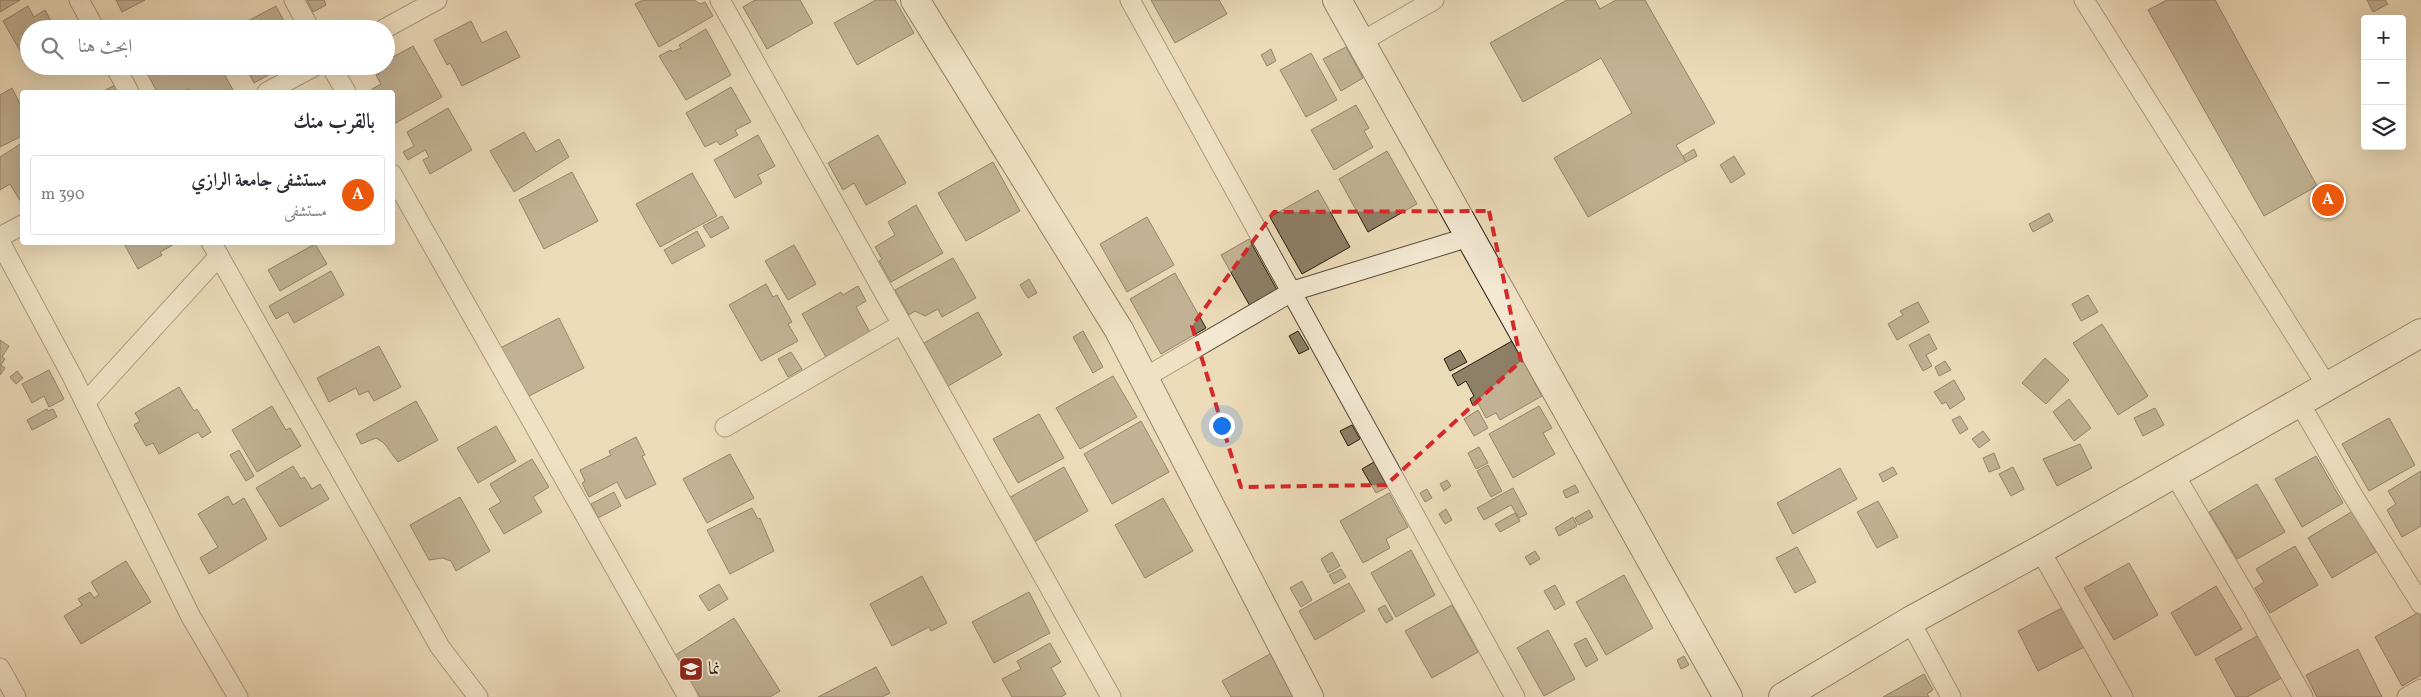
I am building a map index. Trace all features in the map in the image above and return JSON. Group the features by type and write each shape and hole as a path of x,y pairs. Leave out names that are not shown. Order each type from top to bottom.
{"street":[{"path":"79,0 89,20"},
{"path":"294,0 305,20"},
{"path":"395,23 437,0"},
{"path":"720,0 1111,697"},
{"path":"915,0 1119,330 1310,697"},
{"path":"1130,0 1293,291 1515,697"},
{"path":"1337,0 1728,697"},
{"path":"1360,42 1434,0"},
{"path":"2084,0 2326,386"},
{"path":"120,75 128,90"},
{"path":"270,90 298,75"},
{"path":"337,75 345,90"},
{"path":"395,179 688,697"},
{"path":"0,237 20,226"},
{"path":"1144,378 1293,291 1469,237"},
{"path":"0,242 85,404 191,617 238,697"},
{"path":"85,404 215,249 440,647 478,697"},
{"path":"725,426 902,324"},
{"path":"1783,697 1910,621 2040,550 2173,472 2421,332"},
{"path":"2299,402 2352,494 2421,604"},
{"path":"2173,472 2303,697"},
{"path":"2040,550 2123,697"},
{"path":"1910,621 1951,697"},
{"path":"0,668 16,697"},
{"path":"2408,697 2421,689"}],"highlighted area":[{"path":"1489,211 1521,361 1386,485 1241,487 1192,326 1274,212"}],"building":[{"path":"0,0 20,0 0,12"},
{"path":"116,0 145,0 122,12"},
{"path":"307,0 324,0 326,5 313,12"},
{"path":"643,0 694,0 700,4 705,2 713,16 659,47 635,4"},
{"path":"755,0 800,0 813,23 767,49 743,7"},
{"path":"876,0 895,0 914,33 857,65 834,23"},
{"path":"1151,0 1219,0 1227,14 1175,43"},
{"path":"1567,0 1595,0 1600,9 1616,0 1645,0 1715,123 1676,145 1686,162 1588,217 1554,158 1632,113 1601,58 1523,102 1490,43"},
{"path":"2167,0 2215,0 2317,186 2264,216 2148,10"},
{"path":"2367,0 2385,0 2388,4 2373,12"},
{"path":"28,6 34,17 45,10 50,20 20,20 20,51 3,21"},
{"path":"276,6 283,20 250,20"},
{"path":"471,21 482,43 506,31 520,57 462,86 450,63 447,65 434,40"},
{"path":"706,29 731,75 686,100 659,56 671,50 672,52 681,48 679,45"},
{"path":"413,46 442,97 395,123 395,90 372,89 381,84 376,75 395,75 395,56"},
{"path":"1346,47 1363,78 1341,91 1323,59"},
{"path":"1271,49 1276,61 1267,66 1261,55"},
{"path":"1311,53 1337,100 1306,117 1280,70"},
{"path":"148,75 225,75 233,90 189,89 156,90"},
{"path":"250,75 269,75 254,83"},
{"path":"117,84 121,90 106,90"},
{"path":"731,87 751,122 735,130 738,135 720,145 717,141 705,147 686,113"},
{"path":"12,88 20,104 20,137 0,147 0,95"},
{"path":"1356,105 1369,128 1364,131 1373,147 1334,170 1311,130"},
{"path":"448,108 472,150 430,174 423,160 429,157 425,150 408,160 403,152 414,146 407,132"},
{"path":"524,132 536,152 559,139 569,157 514,192 490,151"},
{"path":"758,135 775,166 758,175 762,183 735,198 714,160"},
{"path":"878,135 906,183 866,205 854,183 843,190 828,163"},
{"path":"20,144 20,201 10,184 0,190 0,157"},
{"path":"1694,149 1697,156 1686,162 1683,156"},
{"path":"1387,151 1417,204 1368,232 1339,179"},
{"path":"1734,156 1745,174 1731,183 1720,165"},
{"path":"993,162 1020,211 966,241 938,193"},
{"path":"572,172 598,221 544,249 519,200"},
{"path":"692,173 717,216 660,247 636,204"},
{"path":"1318,190 1350,247 1302,274 1270,217"},
{"path":"916,205 943,253 891,282 879,261 882,259 875,247 895,235 888,222"},
{"path":"2049,213 2053,221 2033,232 2029,224"},
{"path":"722,216 729,228 711,238 703,226"},
{"path":"1147,217 1174,265 1127,292 1100,244"},
{"path":"697,231 705,246 672,264 664,250"},
{"path":"1249,239 1277,290 1250,306 1221,255"},
{"path":"125,245 173,245 160,252 162,255 138,269"},
{"path":"313,245 316,245 327,264 280,291 268,270"},
{"path":"794,245 816,284 788,300 765,261"},
{"path":"953,258 976,298 942,317 938,309 925,316 915,311 909,315 895,290"},
{"path":"331,271 344,295 294,323 288,312 276,319 269,306"},
{"path":"1175,273 1206,328 1161,354 1130,299"},
{"path":"1029,279 1037,293 1028,298 1020,285"},
{"path":"766,284 773,297 777,295 792,322 788,324 798,341 761,361 729,305"},
{"path":"858,286 866,301 856,307 871,334 827,359 802,314 841,292 843,295"},
{"path":"2088,295 2098,312 2081,321 2072,304"},
{"path":"1918,302 1929,322 1897,340 1888,324 1903,315 1900,311"},
{"path":"978,312 1002,355 948,386 924,343"},
{"path":"559,318 584,368 525,398 500,348"},
{"path":"2102,324 2148,396 2118,415 2073,343"},
{"path":"1083,331 1103,367 1093,373 1073,337"},
{"path":"1298,331 1309,349 1299,354 1289,336"},
{"path":"1929,334 1937,349 1926,355 1932,366 1923,371 1909,345"},
{"path":"0,340 9,346 2,357 5,359 1,365 5,368 0,375"},
{"path":"1512,341 1542,396 1500,420 1496,413 1486,418 1478,403 1473,406 1470,399 1474,396 1466,381 1458,386 1452,375"},
{"path":"379,346 401,387 374,401 368,391 359,395 356,388 329,402 317,378"},
{"path":"1460,350 1467,362 1450,371 1444,359"},
{"path":"791,352 802,369 788,377 778,359"},
{"path":"2045,358 2069,380 2046,404 2022,383"},
{"path":"1945,361 1951,370 1939,376 1935,367"},
{"path":"49,370 64,399 49,407 44,396 32,403 22,384"},
{"path":"17,371 23,378 16,384 10,377"},
{"path":"1113,376 1137,417 1080,449 1056,408"},
{"path":"1954,380 1965,399 1950,409 1946,402 1942,404 1934,392"},
{"path":"179,387 194,411 197,409 211,432 202,438 198,432 159,454 153,443 146,446 134,425 140,421 135,413"},
{"path":"2069,399 2091,428 2074,441 2053,412"},
{"path":"416,401 438,440 398,462 384,443 376,438 361,444 356,434"},
{"path":"272,406 286,430 290,428 301,446 257,472 232,430"},
{"path":"1539,406 1552,428 1543,433 1555,454 1513,478 1489,434"},
{"path":"2155,408 2164,425 2143,436 2134,418"},
{"path":"47,409 48,411 53,409 57,417 32,430 27,420"},
{"path":"1478,410 1488,428 1474,436 1464,419"},
{"path":"1039,414 1064,458 1018,483 993,439"},
{"path":"1960,416 1968,429 1960,434 1952,420"},
{"path":"2389,418 2415,465 2369,491 2342,444"},
{"path":"1141,421 1169,472 1112,504 1084,454"},
{"path":"1352,425 1360,439 1348,446 1340,431"},
{"path":"496,426 516,461 478,483 457,448"},
{"path":"1983,431 1990,440 1979,448 1972,439"},
{"path":"636,437 645,455 642,456 656,484 626,499 617,482 589,497 582,483 585,481 580,470 611,455 609,451"},
{"path":"2080,444 2092,468 2057,486 2043,459"},
{"path":"1479,447 1488,463 1476,469 1468,453"},
{"path":"239,450 254,476 246,481 230,455"},
{"path":"1994,453 2000,468 1989,472 1983,458"},
{"path":"730,454 754,498 707,523 683,479"},
{"path":"2316,456 2343,503 2302,527 2275,479"},
{"path":"532,459 549,487 533,497 542,512 504,534 489,509 501,502 490,484"},
{"path":"1374,462 1388,487 1376,493 1362,469"},
{"path":"1488,465 1502,491 1491,497 1477,471"},
{"path":"293,466 301,479 304,477 312,489 320,484 329,499 280,527 256,488"},
{"path":"1064,467 1088,511 1032,543 1007,499"},
{"path":"1893,467 1897,474 1883,482 1879,474"},
{"path":"2013,467 2024,489 2011,496 1999,474"},
{"path":"1840,468 1857,499 1793,534 1777,503"},
{"path":"2421,471 2421,526 2402,537 2387,510 2396,504 2388,491"},
{"path":"1447,480 1451,486 1444,491 1440,484"},
{"path":"2257,484 2285,532 2237,559 2209,512"},
{"path":"1575,485 1579,492 1566,498 1563,491"},
{"path":"1513,488 1527,514 1519,518 1511,505 1484,520 1477,508"},
{"path":"1427,489 1432,498 1425,502 1420,493"},
{"path":"614,492 621,506 598,518 591,504"},
{"path":"1389,493 1408,527 1386,539 1390,548 1363,563 1340,521"},
{"path":"228,496 233,505 244,498 267,539 209,574 200,558 218,547 198,514"},
{"path":"460,497 490,551 456,571 451,561 442,558 429,560 410,525"},
{"path":"1163,498 1193,551 1145,578 1115,525"},
{"path":"1878,501 1898,537 1877,548 1857,512"},
{"path":"752,508 758,519 760,518 774,551 730,574 707,530"},
{"path":"1446,509 1452,520 1445,524 1439,514"},
{"path":"1589,510 1593,517 1579,525 1575,518"},
{"path":"2353,511 2376,552 2332,578 2308,538"},
{"path":"1515,513 1520,521 1500,532 1495,524"},
{"path":"1573,517 1577,526 1559,536 1555,528"},
{"path":"2295,546 2318,585 2270,613 2255,588 2264,582 2256,569"},
{"path":"1797,547 1816,582 1795,593 1776,558"},
{"path":"1411,550 1435,595 1396,617 1371,573"},
{"path":"1535,551 1540,559 1530,565 1525,557"},
{"path":"1332,552 1340,566 1328,573 1321,559"},
{"path":"126,561 151,602 81,644 64,616 82,605 78,599 90,592 94,598 99,595 91,582"},
{"path":"2129,563 2158,615 2114,640 2084,588"},
{"path":"1341,569 1346,577 1334,584 1329,575"},
{"path":"1624,575 1653,628 1606,655 1576,602"},
{"path":"922,576 947,623 931,631 929,627 892,646 870,604"},
{"path":"1302,581 1312,600 1301,607 1290,588"},
{"path":"1349,583 1365,611 1315,640 1299,611"},
{"path":"719,584 728,599 709,611 699,596"},
{"path":"1555,585 1565,604 1555,610 1544,591"},
{"path":"2216,586 2242,629 2196,656 2171,613"},
{"path":"1029,592 1050,633 994,663 972,622"},
{"path":"1385,605 1393,619 1386,623 1378,609"},
{"path":"1452,605 1478,652 1432,678 1405,631"},
{"path":"2064,607 2084,647 2038,671 2018,631"},
{"path":"2421,611 2421,675 2402,686 2375,637"},
{"path":"734,618 780,691 770,697 700,697 674,656"},
{"path":"1548,630 1575,679 1544,696 1517,648"},
{"path":"2263,633 2287,675 2247,697 2236,697 2215,659"},
{"path":"1586,638 1598,660 1586,667 1574,644"},
{"path":"1050,643 1061,662 1051,668 1066,694 1061,697 1012,697 1002,679 1021,669 1017,661"},
{"path":"2358,649 2382,697 2317,697 2306,675"},
{"path":"1277,650 1297,697 1231,697 1222,681"},
{"path":"1684,656 1689,665 1681,669 1677,660"},
{"path":"876,667 890,693 882,697 818,697"},
{"path":"1924,674 1933,690 1927,694 1929,697 1883,697"}],"place":[{"name":"مستشفى جامعة الرازي","path":"2328,200"},
{"name":"نما","path":"691,669"}]}
